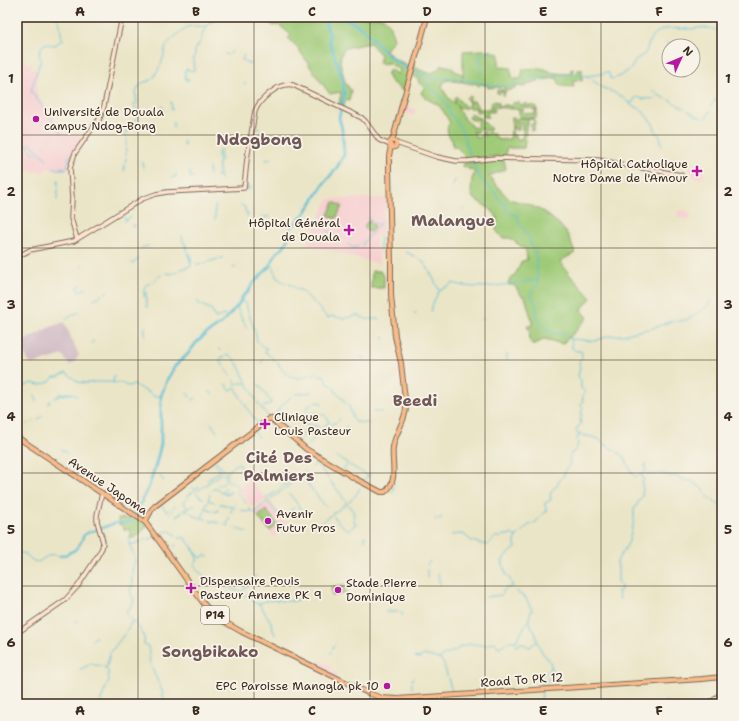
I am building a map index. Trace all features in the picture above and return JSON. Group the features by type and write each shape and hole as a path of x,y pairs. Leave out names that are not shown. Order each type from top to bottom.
{"main road":[{"path":"77,239 71,218 72,198 70,168 75,153 100,118 104,106 122,17"},
{"path":"146,522 155,506 270,418 305,448 354,478 381,492 385,492 390,487 394,475 393,447 396,435 405,415 406,408 401,363 395,336 391,297 389,154 427,17"},
{"path":"17,257 30,250 77,239 140,201 152,196 169,192 244,188 247,154 255,112 258,106 269,94 277,88 288,84 362,118 379,140 402,145 444,159 456,161 491,158 598,160 681,175"},
{"name":"Avenue Japoma","path":"17,437 146,522 206,607 217,617 236,629 328,674"},
{"path":"17,633 65,600 78,586 102,548 103,540 97,515 102,493"},
{"name":"Road To PK 12","path":"328,674 372,695 391,699 702,679 722,676"},
{"path":"707,704 715,700 722,692"}],"shaded area":[{"name":"Université de Douala campus Ndog-Bong","path":"17,56 32,65 31,67 37,71 37,94 43,104 51,112 62,131 66,133 66,135 76,134 83,137 75,150 68,170 53,170 49,168 45,170 45,172 17,171"},
{"path":"403,104 416,110 413,116 401,111"},
{"name":"Hôpital Catholique Notre Dame de l'Amour","path":"691,163 704,166 703,178 693,176 689,169"},
{"name":"Hôpital Général de Douala","path":"387,198 387,209 383,210 384,234 376,235 376,247 379,249 379,264 307,244 328,199"},
{"path":"679,210 690,212 689,220 677,217"},
{"path":"64,322 79,355 74,363 70,365 63,355 31,364 28,361 20,343 48,328"},
{"path":"250,479 266,499 256,506 250,505 238,489"},
{"path":"268,502 292,530 273,536 255,512"},
{"path":"321,661 331,666 331,670 339,674 338,676 336,675 334,680 316,671"}],"green space":[{"path":"247,17 264,17 254,18 250,21"},
{"path":"264,17 383,17 389,23 394,39 386,50 392,57 411,67 404,92 390,81 387,75 390,69 398,74 400,70 389,63 379,63 381,55 370,43 345,48 341,55 340,62 346,85 351,91 349,101 346,100 343,108 339,105 341,92 330,94 298,48 288,38 291,35 278,24 277,26 274,26 270,24"},
{"path":"483,50 499,54 499,67 510,68 513,79 521,79 523,69 539,68 553,73 570,74 571,69 573,69 574,74 577,74 579,69 582,69 582,81 574,80 574,87 561,86 557,78 544,80 531,83 524,87 516,86 505,91 503,96 503,91 499,94 497,93 497,90 504,90 504,87 488,88 488,86 481,84 479,86 475,83 462,82 462,80 461,82 447,80 444,82 442,87 447,96 455,104 454,99 456,96 466,107 465,109 462,107 461,109 457,105 464,119 471,124 471,127 475,128 478,125 477,123 479,120 477,119 475,121 474,119 472,120 469,118 471,113 480,118 491,129 487,131 481,128 477,133 473,131 476,138 478,138 484,131 484,136 489,132 494,134 498,140 510,139 512,131 512,135 515,135 515,139 522,139 523,132 526,132 524,148 507,148 506,157 495,156 465,160 465,157 457,147 453,147 452,139 450,138 447,130 450,123 441,108 437,104 428,100 421,93 424,88 419,83 418,79 412,75 414,67 432,73 442,65 452,67 453,70 462,74 463,77 463,51"},
{"path":"468,96 471,98 469,100 470,103 473,100 479,108 468,108 467,106 469,103 466,98"},
{"path":"493,101 498,102 500,107 503,105 511,106 511,109 491,107 491,103"},
{"path":"519,102 520,105 525,105 526,102 527,105 536,106 538,110 536,110 536,118 519,117 519,109 511,109 512,103","holes":["526,107 535,110 535,114 523,113 522,109"]},
{"path":"476,109 494,109 494,112 487,112 488,117 483,117 483,112 476,112"},
{"path":"511,118 515,118 515,122 517,122 517,118 533,119 534,120 528,119 526,130 522,130 522,123 519,123 519,130 515,130 515,126 513,126 512,130"},
{"path":"534,120 535,121 534,130 531,131 531,124 534,124"},
{"path":"492,159 504,160 506,169 489,176 496,185 509,199 530,205 544,212 559,224 568,235 575,253 560,261 569,274 591,298 581,310 588,317 562,344 545,339 533,345 529,340 530,332 527,326 532,326 532,321 525,297 522,296 514,285 508,285 509,280 516,273 522,261 527,260 526,250 510,238 502,238 496,230 497,218 495,214 473,198 471,193 472,179 475,172 463,166 464,163"},
{"path":"334,202 342,206 336,219 328,215"},
{"path":"368,221 373,224 374,228 369,232 365,229 365,225"},
{"path":"372,271 380,271 384,276 384,288 371,288"},
{"name":"Avenir Futur Pros","path":"266,510 278,525 270,531 258,517"},
{"path":"131,514 147,526 139,535 131,539 130,530 124,530 122,525 118,524 118,518 129,519"},
{"name":"Stade Pierre Dominique","path":"344,584 346,593 332,596 331,587"}],"waterway":[{"path":"55,17 58,19 63,40 56,45 44,44 41,48 39,55 41,59 31,91 62,134"},
{"path":"189,80 186,80 185,70 194,70 193,60 195,50 201,41 203,32 209,23 224,17"},
{"path":"134,516 149,486 156,464 161,444 161,396 167,380 175,366 187,355 196,343 222,323 239,304 242,297 248,292 252,285 269,267 277,252 282,249 286,243 290,229 305,213 344,155 342,129 339,118 344,95 343,81 329,40 327,26 319,17"},
{"path":"323,20 339,18 354,23 367,33 390,57 410,70"},
{"path":"127,137 124,134 131,130 131,124 136,119 139,112 134,104 137,103 137,90 141,84 153,78 160,67 167,44 187,27 207,26"},
{"path":"413,71 430,78 457,78 502,87 520,84 530,78 545,78 567,74 587,76 607,72 609,73 610,78 613,79 631,69 635,61 645,54 653,36 659,31 671,28 705,28 713,29 722,33"},
{"path":"481,74 481,62 479,56 492,51"},
{"path":"244,55 242,60 250,64"},
{"path":"416,71 446,103 451,115 459,125 466,140 471,159"},
{"path":"587,76 603,88 615,93 624,98 631,105 641,109 653,124 662,145"},
{"path":"653,91 658,94"},
{"path":"659,95 666,99"},
{"path":"630,103 633,102 636,97 653,99 658,96"},
{"path":"711,106 715,99 722,102"},
{"path":"669,100 676,104"},
{"path":"171,102 172,110"},
{"path":"678,105 684,108"},
{"path":"687,110 694,114"},
{"path":"706,118 711,110"},
{"path":"695,115 702,118"},
{"path":"173,122 173,128"},
{"path":"255,128 260,129"},
{"path":"126,146 127,140"},
{"path":"184,141 184,146"},
{"path":"21,145 24,142"},
{"path":"36,152 35,154 27,146 30,143 40,152"},
{"path":"220,149 221,161"},
{"path":"24,153 25,154 27,152"},
{"path":"218,152 219,170"},
{"path":"40,153 47,159"},
{"path":"54,167 57,169 65,169 72,154 67,159"},
{"path":"125,162 126,158"},
{"path":"266,160 271,158"},
{"path":"142,162 143,167"},
{"path":"472,162 473,165 475,165 478,175 484,183 494,191 500,201 506,204 506,211 517,215 520,225 529,237 530,244 536,255 538,284 531,295 537,305 536,312 541,322 540,324 547,331 566,335 571,339 595,341 608,336 623,335 653,328 672,321 688,319 703,310 712,299"},
{"path":"124,171 125,165"},
{"path":"209,168 209,175"},
{"path":"216,176 220,175 219,171"},
{"path":"190,172 190,177 194,177"},
{"path":"172,177 176,177 176,174"},
{"path":"58,180 58,187"},
{"path":"451,188 455,180"},
{"path":"246,188 251,187"},
{"path":"244,189 251,189"},
{"path":"57,200 58,190"},
{"path":"241,205 245,207 245,212"},
{"path":"215,206 215,219"},
{"path":"462,211 465,207"},
{"path":"121,213 126,220"},
{"path":"124,221 131,217"},
{"path":"264,217 270,217"},
{"path":"368,218 375,223"},
{"path":"132,227 133,224 136,227"},
{"path":"363,245 375,229"},
{"path":"329,230 328,231 332,234"},
{"path":"182,236 184,244"},
{"path":"380,237 380,250"},
{"path":"186,244 188,250"},
{"path":"348,244 353,248 358,246"},
{"path":"185,245 187,251"},
{"path":"141,248 148,246"},
{"path":"187,252 189,257"},
{"path":"406,252 423,261 439,290"},
{"path":"189,253 192,262"},
{"path":"189,257 191,265"},
{"path":"132,263 133,264 138,259"},
{"path":"198,265 218,259"},
{"path":"271,264 274,268 276,277 283,282 292,285 296,289 303,291 328,318 332,316 338,318 348,318 357,315 369,320 379,319"},
{"path":"184,268 191,266"},
{"path":"180,270 184,268"},
{"path":"164,276 167,273 171,274 177,272"},
{"path":"153,281 161,275"},
{"path":"431,311 439,291 453,283 463,286 484,287 538,280"},
{"path":"145,288 145,286 150,283"},
{"path":"81,285 77,287 79,291 86,288"},
{"path":"144,288 144,297"},
{"path":"146,292 147,307"},
{"path":"99,297 102,294"},
{"path":"94,299 98,297"},
{"path":"241,299 246,303 257,341 263,347 267,348 265,352 279,363 279,366 285,373 289,376 297,378 302,378 311,374 325,376 327,383 334,387 335,391 349,406 354,422 368,423"},
{"path":"199,304 212,310 215,318 224,315 228,318"},
{"path":"237,307 247,328"},
{"path":"66,318 79,312"},
{"path":"145,327 145,336"},
{"path":"398,338 399,344"},
{"path":"440,659 443,655 449,654 460,647 470,644 486,645 495,642 499,647 509,642 516,641 529,620 532,610 525,597 519,594 513,587 509,577 506,575 503,560 506,555 516,548 515,538 527,527 535,523 542,514 547,512 545,503 551,500 551,492 564,475 565,470 570,464 569,459 571,453 575,451 578,444 576,439 579,437 576,430 581,423 581,412 583,409 581,405 583,399 582,396 585,394 585,391 581,388 581,380 578,376 580,368 579,362 583,358 581,356 581,351 576,351 572,348 571,339"},
{"path":"507,354 507,360"},
{"path":"220,359 228,355 230,356"},
{"path":"232,357 236,361"},
{"path":"237,363 246,381"},
{"path":"226,369 230,375"},
{"path":"17,386 25,386 32,383 39,385 50,382 54,377 58,377 66,373 78,382 107,382 122,383 127,386 134,385 153,396 161,396"},
{"path":"113,383 114,376"},
{"path":"239,383 247,383 251,390"},
{"path":"226,384 229,389"},
{"path":"258,384 269,399"},
{"path":"230,390 235,388"},
{"path":"236,388 241,398"},
{"path":"252,392 256,400"},
{"path":"306,393 311,392"},
{"path":"55,398 60,394 67,393"},
{"path":"187,393 190,397"},
{"path":"295,394 304,393"},
{"path":"58,397 68,394 77,396"},
{"path":"35,396 37,401"},
{"path":"287,429 273,417 281,406 291,397"},
{"path":"242,400 258,424"},
{"path":"264,407 271,403 270,400"},
{"path":"257,402 268,416 267,418"},
{"path":"309,407 314,402 322,403"},
{"path":"305,410 308,406"},
{"path":"307,412 326,416 329,423 322,427"},
{"path":"373,412 382,412"},
{"path":"38,420 41,417"},
{"path":"332,424 340,419"},
{"path":"297,421 305,424"},
{"path":"211,423 217,432"},
{"path":"301,439 307,424 319,427 315,437 307,447"},
{"path":"345,427 347,427 347,432"},
{"path":"288,430 295,437"},
{"path":"254,431 259,438"},
{"path":"579,433 599,439 603,444 615,450"},
{"path":"61,449 67,453"},
{"path":"617,452 624,458 633,475 636,477 641,475"},
{"path":"337,457 347,463"},
{"path":"314,462 317,458"},
{"path":"216,461 224,471"},
{"path":"214,463 220,471"},
{"path":"233,467 239,463 245,472"},
{"path":"312,467 317,463 319,467"},
{"path":"620,599 618,591 621,590 621,587 618,580 617,563 629,541 634,520 634,509 643,495 642,483 644,480 642,473 646,470 645,464 647,463"},
{"path":"257,470 264,464"},
{"path":"343,469 348,464"},
{"path":"350,465 368,476"},
{"path":"228,476 225,473 232,468"},
{"path":"320,468 330,480"},
{"path":"207,481 219,471"},
{"path":"306,472 301,475 314,492"},
{"path":"644,472 650,474 660,473 670,476 677,476 683,480 691,481 703,489 706,495 717,504 722,504"},
{"path":"215,478 221,473"},
{"path":"251,479 249,477 254,473"},
{"path":"223,474 226,477"},
{"path":"283,486 298,474"},
{"path":"363,481 370,474"},
{"path":"160,476 164,481"},
{"path":"295,480 300,477"},
{"path":"226,478 230,483"},
{"path":"203,487 214,479"},
{"path":"285,488 294,481"},
{"path":"331,482 343,497"},
{"path":"234,483 239,490"},
{"path":"392,493 394,485"},
{"path":"191,486 195,490"},
{"path":"278,490 281,487"},
{"path":"198,491 202,488"},
{"path":"212,490 217,488 227,495 231,492"},
{"path":"221,492 226,488"},
{"path":"349,502 360,488"},
{"path":"278,493 283,489"},
{"path":"225,494 230,491"},
{"path":"266,499 277,491"},
{"path":"187,496 193,492"},
{"path":"196,492 203,498"},
{"path":"237,492 240,496"},
{"path":"315,493 325,506"},
{"path":"210,494 208,500 214,502"},
{"path":"270,499 278,494"},
{"path":"290,494 298,505"},
{"path":"189,498 183,502 189,509 194,505 197,507"},
{"path":"242,498 246,503"},
{"path":"343,498 346,502"},
{"path":"264,504 267,501"},
{"path":"268,501 281,518 287,514"},
{"path":"208,502 205,508 217,512 218,509"},
{"path":"232,507 236,503"},
{"path":"337,511 347,503"},
{"path":"161,504 167,512 170,509"},
{"path":"222,504 235,508"},
{"path":"348,504 352,510"},
{"path":"257,515 254,512 263,505"},
{"path":"298,506 304,513"},
{"path":"249,508 252,511"},
{"path":"289,512 294,508"},
{"path":"176,516 185,509 187,511"},
{"path":"231,513 232,509"},
{"path":"169,514 173,510"},
{"path":"205,510 202,518 206,519"},
{"path":"241,510 247,512 251,511"},
{"path":"331,515 336,511"},
{"path":"353,511 354,518"},
{"path":"190,512 201,518"},
{"path":"322,522 330,516"},
{"path":"334,517 344,527"},
{"path":"438,519 442,518"},
{"path":"344,527 348,530 355,525 354,519"},
{"path":"148,520 148,523 153,528"},
{"path":"60,556 75,550 80,544 84,535 89,532 115,523 127,523 132,521"},
{"path":"210,521 219,523"},
{"path":"228,521 227,526 229,527"},
{"path":"357,525 360,522"},
{"path":"234,528 247,532"},
{"path":"157,535 169,531 178,538 184,537 201,558 206,555 208,557"},
{"path":"102,532 105,540"},
{"path":"451,535 463,534 472,541 486,545 497,536 500,538 503,535 512,534 517,536"},
{"path":"130,536 129,543 135,557 130,591 134,600 126,612 128,617 142,632 144,644 148,646 150,664 162,691 165,704"},
{"path":"130,544 151,539 155,536"},
{"path":"105,541 106,545"},
{"path":"174,547 177,543"},
{"path":"192,547 197,558 197,562 194,564 198,571 207,578 219,582 223,586 241,592 260,605 271,622 275,635"},
{"path":"17,553 24,553 36,562 51,555 60,556"},
{"path":"427,565 430,561"},
{"path":"242,592 256,575"},
{"path":"438,575 440,584"},
{"path":"486,597 502,595 503,591 512,586"},
{"path":"259,604 269,600 299,600"},
{"path":"386,612 400,612"},
{"path":"402,616 403,612"},
{"path":"101,704 101,700 109,681 108,671 106,669 110,653 126,632 132,621"},
{"path":"529,621 536,635 537,642 542,652 550,662 553,672 552,677 539,685"},
{"path":"92,640 96,637"},
{"path":"516,645 518,646 521,643 530,647 536,642"},
{"path":"332,648 335,645"},
{"path":"415,657 420,658 424,655 440,659 444,665 452,691"},
{"path":"80,669 92,663 106,668"},
{"path":"546,674 551,667"},
{"path":"540,704 542,695 541,692"}],"place":[{"name":"Université de Douala campus Ndog-Bong","path":"36,119"},
{"name":"Hôpital Catholique Notre Dame de l'Amour","path":"697,171"},
{"name":"Hôpital Général de Douala","path":"349,230"},
{"name":"Clinique Louis Pasteur","path":"265,424"},
{"name":"Avenir Futur Pros","path":"268,521"},
{"name":"Dispensaire Pouis Pasteur Annexe PK 9","path":"191,588"},
{"name":"Stade Pierre Dominique","path":"338,590"},
{"name":"EPC Paroisse Manogla pk 10","path":"387,686"}],"district":[{"name":"Ndogbong","path":"259,139"},
{"name":"Malangue","path":"453,220"},
{"name":"Beedi","path":"415,400"},
{"name":"Cité Des Palmiers","path":"279,466"},
{"name":"Songbikako","path":"210,651"}]}
